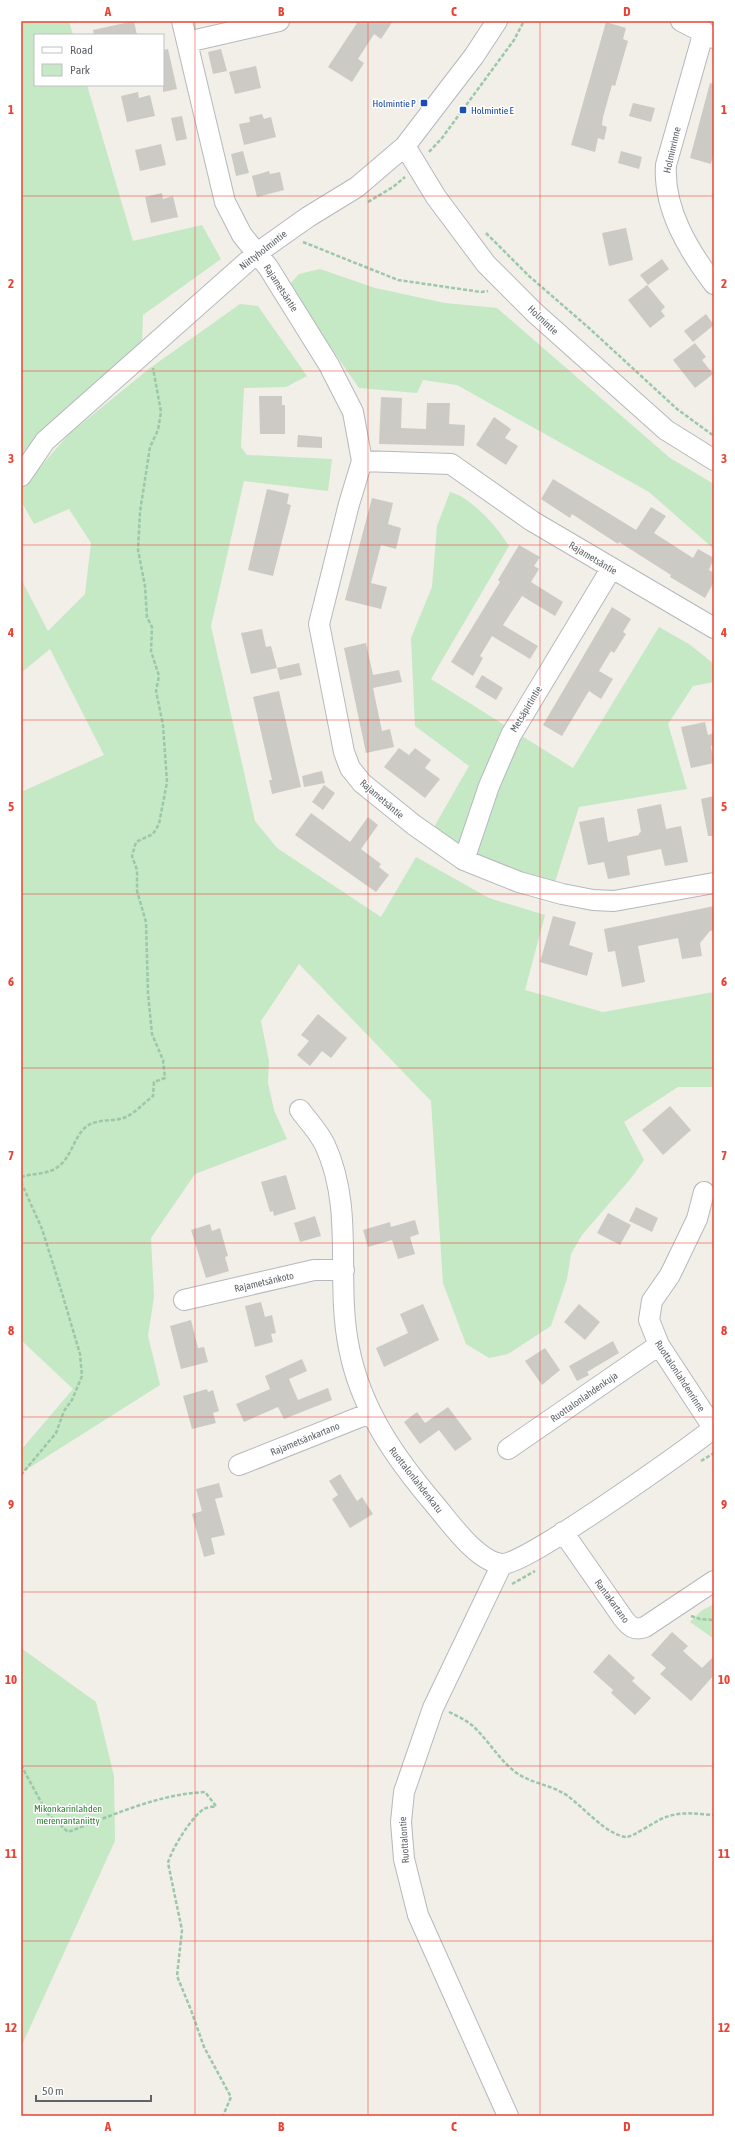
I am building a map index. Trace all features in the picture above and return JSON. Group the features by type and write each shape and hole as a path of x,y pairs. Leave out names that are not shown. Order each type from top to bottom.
{"street":[{"name":"Rajametsäntie","path":"182,21 225,202 242,235 268,267 329,365 353,412 362,461 349,504 320,624 344,752 350,768 362,783 414,825 464,860 519,882 562,894 593,900 614,901 714,883"},
{"path":"187,42 279,21"},
{"name":"Niittyholmintie","path":"21,476 45,441 257,253 308,217 357,188 406,146 474,56 497,21"},
{"path":"681,21 709,34"},
{"name":"Holminrinne","path":"709,34 666,165 665,180 681,232 695,259 714,284"},
{"name":"Holmintie","path":"406,146 436,197 486,264 535,314 666,430 714,460"},
{"name":"Rajametsäntie","path":"362,461 451,464 532,521 611,569 714,628"},
{"name":"Metsäpirtintie","path":"464,860 489,786 511,735 611,569"},
{"name":"Ruottalonlahdenkatu","path":"300,1110 324,1142 335,1169 344,1230 344,1270 348,1347 370,1413 385,1440 410,1476 461,1536 491,1561 502,1564"},
{"name":"Ruottalonlahdenrinne","path":"704,1192 694,1226 670,1275 652,1301 649,1320 659,1345 714,1428"},
{"name":"Rajametsänkoto","path":"184,1300 314,1270 344,1270"},
{"name":"Ruottalonlahdenkuja","path":"508,1449 659,1345"},
{"name":"Rajametsänkartano","path":"240,1465 370,1413"},
{"path":"502,1564 516,1561 563,1532 677,1456 714,1428"},
{"name":"Rantakartano","path":"563,1532 622,1618 633,1628 645,1627 714,1581"},
{"name":"Ruottalontie","path":"502,1564 434,1705 404,1792 401,1822 404,1859 418,1915 508,2116"}],"path":[{"path":"433,159 429,152 442,138 509,46 524,21"},
{"path":"481,227 529,276 589,328 677,409 714,436"},
{"path":"303,242 398,280 481,292 510,288 529,276"},
{"path":"21,1177 32,1173 45,1173 59,1166 81,1132 88,1126 113,1118 125,1118 153,1096 154,1082 165,1078 163,1060 152,1034 148,994 146,922 137,891 137,870 132,856 136,842 153,834 159,824 167,782 163,725 156,691 159,676 151,651 152,627 147,617 145,586 138,550 140,512 150,447 158,430 161,412 152,359 145,352"},
{"path":"21,1182 42,1229 59,1283 80,1354 82,1376 72,1400 64,1411 56,1433 21,1475"},
{"path":"695,1466 714,1453"},
{"path":"492,1585 513,1584 540,1567"},
{"path":"434,1705 471,1725 514,1771 525,1778 554,1788 568,1796 600,1824 614,1833 626,1837 633,1836 653,1822 668,1816 685,1812 714,1815"},
{"path":"21,1766 47,1813 68,1832 128,1810 192,1792 205,1792 216,1806 204,1809 188,1827 170,1853 168,1864 182,1930 177,1976 204,2047 231,2097 222,2116"}],"green space":[{"path":"21,21 69,21 73,34 34,34 34,86 87,86 133,241 202,225 221,259 143,315 142,343 55,419 21,457"},
{"path":"320,269 375,288 445,303 497,308 670,458 714,484 714,549 649,492 457,385 423,380 417,393 359,388 288,286 299,274"},
{"path":"240,304 258,306 307,376 286,387 244,388 241,447 247,455 332,459 328,491 244,481 211,626 255,821 277,848 381,917 416,857 489,898 545,915 525,990 603,1012 714,992 714,1087 678,1087 624,1122 644,1160 632,1177 582,1235 571,1254 567,1279 551,1326 508,1354 489,1358 466,1344 443,1283 431,1101 299,964 261,1021 269,1061 268,1083 274,1110 287,1139 195,1174 151,1238 154,1297 148,1336 160,1385 21,1473 21,1450 73,1389 21,1340 21,792 104,755 50,649 21,673 21,579 48,631 85,594 91,543 69,509 34,524 21,501 21,489 69,434 150,368"},
{"path":"450,492 467,500 483,514 509,546 431,679 573,768 659,627 689,644 714,664 714,682 693,686 668,724 687,789 579,807 554,885 481,859 434,827 469,766 415,726 411,638 432,587 437,526"},
{"path":"714,1604 714,1639 690,1622 701,1611"},
{"name":"Mikonkarinlahden merenrantaniitty","path":"21,1648 96,1702 114,1776 115,1841 21,2047"}],"building":[{"path":"134,21 137,34 94,34 93,30"},
{"path":"353,21 393,21 381,39 374,34 358,59 364,63 352,82 328,67 357,23"},
{"path":"606,22 626,28 623,39 628,41 615,86 612,85 603,117 602,125 607,127 604,140 598,138 595,152 571,145"},
{"path":"168,49 177,89 163,92 164,86 164,50"},
{"path":"221,49 227,71 213,74 208,52"},
{"path":"256,66 261,88 235,94 229,72"},
{"path":"710,83 714,84 714,151 711,164 690,158"},
{"path":"138,92 139,98 150,95 155,116 127,122 121,96"},
{"path":"633,103 655,108 651,122 629,116"},
{"path":"262,114 264,119 271,117 276,137 244,145 239,124 250,122 249,117"},
{"path":"182,116 187,139 176,141 171,118"},
{"path":"161,144 166,165 140,171 135,150"},
{"path":"243,151 249,173 236,176 231,154"},
{"path":"621,151 642,157 639,169 618,163"},
{"path":"269,171 270,174 280,172 284,190 257,197 252,176"},
{"path":"162,193 163,199 173,196 178,217 151,223 145,197"},
{"path":"626,228 633,260 609,266 602,233"},
{"path":"662,259 669,269 648,285 640,275"},
{"path":"647,285 665,307 661,311 665,316 650,328 628,300"},
{"path":"706,314 714,325 693,342 684,331"},
{"path":"695,343 706,357 702,360 713,374 695,388 673,360"},
{"path":"259,396 282,396 282,405 285,405 285,434 260,434"},
{"path":"381,397 402,398 401,428 426,429 427,403 450,403 449,424 465,425 464,446 379,444"},
{"path":"494,417 511,429 505,438 518,446 506,465 476,445"},
{"path":"298,435 322,437 322,448 297,447"},
{"path":"553,479 636,530 651,507 666,516 654,533 693,558 698,549 714,558 709,570 714,573 714,582 705,598 670,577 671,575 619,542 618,544 572,514 570,518 541,499"},
{"path":"267,489 289,494 287,504 291,505 273,576 248,570"},
{"path":"372,498 393,503 388,524 401,528 396,549 381,545 371,583 387,587 381,609 345,600"},
{"path":"519,545 540,557 534,566 539,569 531,582 563,602 555,616 522,596 503,625 538,646 530,659 492,636 480,656 483,658 473,676 451,662 500,582 498,580"},
{"path":"612,607 631,619 623,632 626,634 614,653 611,651 599,671 613,679 601,699 589,691 562,736 543,725"},
{"path":"262,629 266,647 271,646 277,668 251,674 241,633"},
{"path":"366,643 373,675 399,670 402,682 373,688 382,731 390,729 394,747 366,753 344,648"},
{"path":"299,663 302,675 280,680 277,668"},
{"path":"482,675 503,688 496,700 475,687"},
{"path":"279,691 301,787 272,794 269,780 272,780 253,697"},
{"path":"705,722 708,735 714,733 714,745 711,746 714,763 691,768 681,727"},
{"path":"399,748 409,755 415,748 431,760 425,768 440,779 425,798 384,767"},
{"path":"322,771 325,783 304,787 302,776"},
{"path":"324,785 335,793 323,810 312,802"},
{"path":"714,796 714,836 708,836 701,799"},
{"path":"661,804 666,829 681,826 688,862 665,866 661,849 627,856 630,875 608,879 604,862 588,865 579,822 604,817 608,842 639,835 641,832 637,809"},
{"path":"311,813 350,842 368,817 378,825 361,849 381,864 379,867 389,875 376,892 295,835"},
{"path":"714,906 714,930 710,931 700,943 702,956 682,959 678,938 638,946 645,982 622,987 615,951 608,952 604,929"},
{"path":"553,916 576,922 569,945 593,953 587,976 540,962"},
{"path":"318,1014 347,1038 331,1058 322,1051 310,1066 297,1055 309,1041 301,1035"},
{"path":"670,1106 691,1130 663,1155 642,1130"},
{"path":"286,1175 296,1209 274,1216 273,1211 270,1212 261,1182"},
{"path":"636,1207 658,1218 652,1232 629,1221"},
{"path":"608,1213 631,1225 620,1245 597,1233"},
{"path":"315,1216 321,1236 300,1242 294,1223"},
{"path":"415,1220 419,1234 410,1237 415,1254 398,1259 392,1240 368,1247 363,1230 390,1222 391,1227"},
{"path":"210,1224 212,1231 220,1228 228,1256 225,1257 229,1271 206,1278 191,1230"},
{"path":"261,1302 265,1317 272,1315 276,1333 271,1334 273,1342 255,1347 245,1306"},
{"path":"423,1304 439,1340 384,1367 376,1348 408,1333 400,1314"},
{"path":"579,1304 600,1322 585,1340 564,1322"},
{"path":"191,1320 198,1348 204,1347 208,1362 181,1369 170,1326"},
{"path":"613,1341 619,1353 587,1372 589,1375 577,1381 569,1366"},
{"path":"545,1348 560,1370 542,1385 525,1361"},
{"path":"302,1359 307,1371 289,1379 298,1400 328,1388 332,1400 284,1419 278,1407 244,1422 236,1404 270,1389 265,1376"},
{"path":"207,1389 208,1392 213,1390 219,1411 213,1413 216,1423 192,1429 183,1396"},
{"path":"448,1407 472,1439 455,1451 439,1430 420,1444 404,1422 417,1412 425,1423"},
{"path":"340,1474 357,1501 362,1497 373,1514 350,1528 332,1499 338,1495 329,1481"},
{"path":"219,1483 223,1497 215,1499 225,1535 211,1538 215,1554 204,1557 192,1514 202,1511 196,1489"},
{"path":"672,1632 688,1646 683,1651 702,1668 714,1656 714,1675 691,1701 660,1674 666,1668 651,1655"},
{"path":"609,1654 635,1678 632,1681 651,1698 635,1715 611,1693 613,1690 593,1672"}],"place":[{"name":"Holmintie P","path":"424,103"},
{"name":"Holmintie E","path":"463,110"}]}
